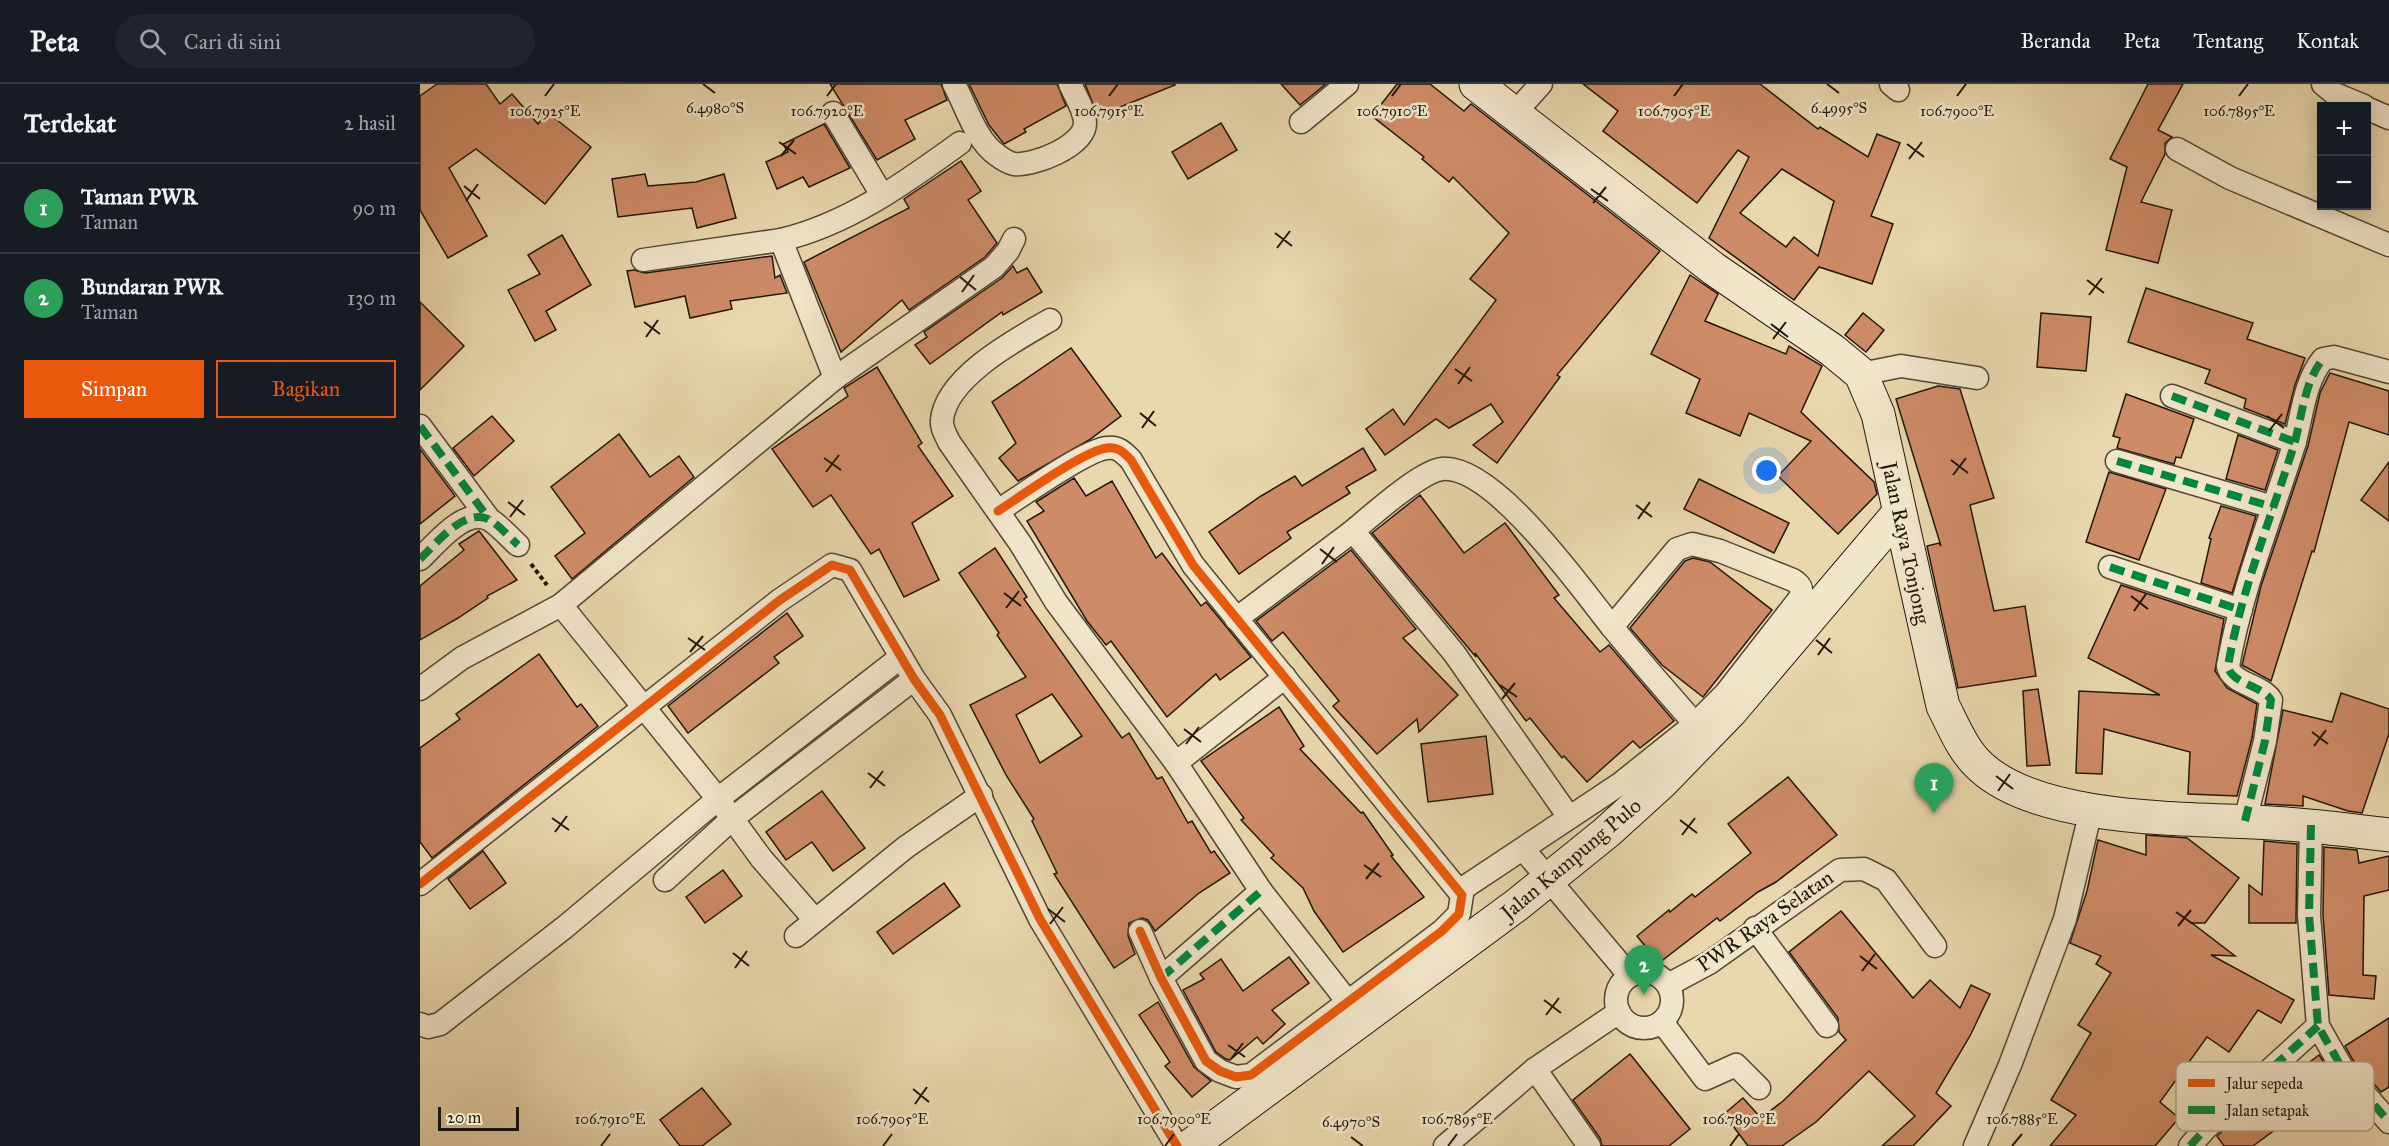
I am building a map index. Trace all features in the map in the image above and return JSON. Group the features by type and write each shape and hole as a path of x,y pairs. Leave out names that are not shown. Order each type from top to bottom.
{"main road":[{"name":"Jalan Raya Tonjong","path":"1476,84 1714,269 1832,351 1861,374 1878,414 1898,514 1943,705 1963,747 1981,768 2008,786 2040,798 2091,810 2148,816 2311,825 2389,835"},
{"name":"Jalan Kampung Pulo","path":"1190,1146 1548,880 1662,782 1731,711 1898,514"}],"street":[{"path":"954,84 984,142 996,155 1012,164 1034,162 1065,148 1082,136 1085,122 1070,84"},
{"path":"1301,122 1347,84"},
{"path":"1514,114 1540,84"},
{"path":"2323,84 2335,94 2353,102"},
{"path":"2371,110 2389,118"},
{"path":"833,113 882,195"},
{"path":"643,260 781,240 818,229 907,181 960,143"},
{"path":"2177,149 2230,178 2389,245"},
{"path":"420,689 462,658 561,605 835,378 994,267 1008,251 1014,239"},
{"path":"781,240 835,378"},
{"path":"1050,320 980,365 959,387 942,418 942,427 949,442 998,510 1056,602 1176,763 1209,818 1261,891 1348,1002"},
{"path":"2245,821 2271,716 2271,700 2268,694 2234,677 2228,671 2241,610 2295,442 2310,384 2316,368 2323,359 2334,357 2389,372"},
{"path":"1861,374 1901,366 1977,378"},
{"path":"2172,396 2295,442"},
{"path":"420,426 489,519 518,545"},
{"path":"998,510 1089,453 1108,447 1121,450 1131,460 1193,565 1460,891 1462,906 1443,931 1251,1075 1236,1077 1220,1071 1206,1061 1161,978 1140,932"},
{"path":"2117,461 2273,507"},
{"path":"1236,619 1419,480 1442,469 1461,473 1492,491 1530,526 1695,724"},
{"path":"420,559 465,519 476,516 489,519"},
{"path":"1353,531 1454,652 1569,817"},
{"path":"1460,891 1620,784 1695,724 1726,693 1800,598 1802,591 1800,584 1720,551 1692,544 1677,549 1612,627"},
{"path":"420,884 780,600 832,565 850,570 914,680 940,715 1040,919 1177,1146"},
{"path":"2110,567 2241,610"},
{"path":"561,605 642,708 718,799 761,858 815,920"},
{"path":"420,1024 428,1027 440,1024 565,927 718,799 901,657"},
{"path":"1176,763 1285,676"},
{"path":"665,880 733,818 914,680"},
{"path":"796,936 906,847 981,795"},
{"path":"1975,1146 2010,1065 2065,919 2091,810"},
{"path":"2311,825 2309,915 2318,1026 2339,1062"},
{"path":"1524,850 1630,976"},
{"name":"PWR Raya Selatan","path":"1668,985 1709,963 1755,928 1840,870 1864,869 1886,880 1935,946"},
{"path":"1161,978 1261,891"},
{"path":"1755,928 1827,1026"},
{"path":"1640,972 1651,973 1668,985 1672,998 1670,1012 1662,1022 1649,1028 1640,1027 1625,1020 1620,1012 1618,992 1630,976 1640,972"},
{"path":"1445,1146 1535,1070 1620,1012"},
{"path":"1662,1022 1706,1079 1736,1065 1759,1088"},
{"path":"2278,1062 2318,1026"},
{"path":"1535,1070 1589,1146"},
{"path":"2374,1105 2389,1122"},
{"path":"2190,1146 2203,1131"}],"path":[{"path":"518,545 561,605"}],"building":[{"path":"437,84 486,84 500,104 512,94 538,124 547,112 591,147 545,204 476,149 449,168 487,236 448,258 420,210 420,96"},
{"path":"830,84 941,84 947,100 905,120 915,139 877,160"},
{"path":"969,84 1057,84 1066,106 1024,129 1026,132 1004,144 989,125"},
{"path":"1085,84 1175,84 1175,85 1098,116"},
{"path":"1281,84 1326,84 1300,105"},
{"path":"1397,84 1430,84 1464,111 1471,104 1660,251 1557,375 1560,377 1497,463 1473,445 1503,422 1491,404 1449,428 1436,419 1385,455 1366,429 1393,409 1404,425 1496,300 1470,279 1509,233 1453,177 1449,182 1422,159 1424,157 1372,116"},
{"path":"1583,84 1760,84 1818,129 1820,127 1868,157 1877,134 1900,143 1871,216 1893,224 1872,284 1819,267 1794,300 1709,238 1749,157 1738,150 1697,203 1603,131 1618,111","holes":["1782,169 1834,201 1818,256 1794,237 1786,247 1740,213"]},
{"path":"2148,84 2183,84 2158,130 2172,137 2165,143 2165,154 2141,202 2172,210 2158,263 2106,250 2127,167 2110,159"},
{"path":"1221,123 1237,150 1188,179 1172,152"},
{"path":"824,124 850,168 809,187 803,177 777,189 766,162 788,152 783,144"},
{"path":"961,161 981,191 968,200 997,243 985,257 909,310 902,300 841,352 804,262 909,208 904,199"},
{"path":"645,174 648,186 696,182 724,174 736,218 697,228 692,208 618,217 612,179"},
{"path":"562,235 591,285 546,311 556,330 535,341 508,290 540,274 528,255"},
{"path":"772,256 775,278 780,275 787,293 730,301 732,309 690,318 685,296 635,307 627,271 645,273"},
{"path":"1013,266 1017,273 1027,268 1042,292 1003,315 1002,312 930,364 915,345 927,337 924,332 1002,278"},
{"path":"1690,275 1718,294 1705,321 1786,354 1789,346 1822,366 1801,412 1874,482 1877,494 1838,534 1778,476 1811,441 1749,413 1740,436 1686,413 1700,379 1651,354"},
{"path":"2146,288 2253,323 2247,339 2305,358 2285,424 2244,408 2246,399 2205,383 2210,370 2128,342"},
{"path":"420,302 464,346 420,390"},
{"path":"1863,313 1884,330 1866,352 1845,335"},
{"path":"2041,313 2091,317 2086,371 2037,367"},
{"path":"1071,348 1121,416 1089,440 1018,481 999,458 1016,443 992,402"},
{"path":"877,367 922,443 918,446 953,496 912,523 939,580 904,597 879,549 871,554 831,495 813,507 772,449 848,396 844,388"},
{"path":"2330,373 2389,391 2389,435 2349,422 2314,552 2312,551 2271,681 2242,665 2261,586 2308,446 2320,393"},
{"path":"1938,386 1960,389 1994,498 1970,505 1994,611 2025,606 2036,676 1958,688 1927,546 1939,543 1941,546 1896,399"},
{"path":"2126,394 2194,419 2181,458 2176,457 2174,464 2117,448 2120,438 2113,436"},
{"path":"492,416 514,441 474,476 453,448"},
{"path":"619,434 650,477 679,456 694,477 572,579 555,556 585,533 551,487"},
{"path":"2238,435 2278,450 2265,490 2226,479"},
{"path":"1363,448 1376,470 1346,487 1350,493 1287,532 1291,538 1239,574 1209,532 1295,476 1302,486"},
{"path":"420,449 455,496 420,524"},
{"path":"2389,462 2389,521 2361,500"},
{"path":"2109,472 2166,489 2139,560 2086,542"},
{"path":"1074,478 1086,496 1112,481 1156,558 1162,553 1201,606 1206,602 1251,657 1220,680 1216,674 1167,717 1111,641 1106,645 1087,621 1027,521 1044,511 1036,502"},
{"path":"1699,479 1789,523 1774,553 1684,509"},
{"path":"1420,495 1464,553 1505,523 1559,595 1554,598 1600,652 1609,645 1674,721 1640,748 1633,741 1587,782 1564,756 1562,758 1530,718 1526,721 1475,653 1476,657 1372,533"},
{"path":"2221,506 2256,516 2232,593 2201,583 2211,539 2209,538"},
{"path":"479,531 517,580 487,596 488,598 458,618 420,640 420,586 464,550 459,544"},
{"path":"995,548 1027,597 1024,599 1122,738 1129,733 1157,779 1162,777 1188,823 1192,821 1211,853 1214,851 1230,873 1199,893 1155,931 1148,920 1142,918 1129,923 1128,936 1135,954 1114,968 1054,874 1057,873 1032,821 1034,819 1006,775 970,705 1026,677 959,573","holes":["1052,694 1082,736 1040,763 1016,715"]},
{"path":"1351,550 1416,629 1403,638 1458,695 1419,732 1417,719 1377,754 1333,706 1339,701 1283,632 1272,641 1256,621"},
{"path":"1693,558 1710,562 1772,610 1703,697 1662,665 1630,628 1685,561"},
{"path":"2121,585 2224,619 2215,671 2227,688 2257,704 2252,738 2237,796 2188,794 2190,752 2104,729 2102,774 2076,773 2079,691 2160,695 2088,658"},
{"path":"787,613 803,636 774,657 779,663 688,733 668,706"},
{"path":"539,654 577,707 581,704 598,726 432,858 420,842 420,748 460,719 456,714"},
{"path":"2038,689 2050,765 2027,766 2023,691"},
{"path":"2341,693 2389,709 2389,734 2362,813 2348,811 2303,796 2303,806 2265,804 2283,710 2332,722"},
{"path":"1279,707 1304,746 1300,749 1361,813 1363,812 1393,855 1391,856 1424,897 1343,952 1314,911 1303,888 1271,858 1274,855 1241,820 1244,818 1201,761"},
{"path":"1486,736 1493,794 1428,802 1421,744"},
{"path":"1788,777 1837,835 1720,921 1717,918 1659,963 1637,936 1692,894 1695,897 1751,853 1728,824"},
{"path":"822,791 865,848 833,871 812,842 786,860 766,832"},
{"path":"2146,835 2187,838 2239,878 2205,923 2192,923 2235,956 2211,955 2294,1000 2281,1023 2258,1010 2229,1052 2207,1037 2189,1062 2176,1062 2176,1080 2160,1102 2176,1115 2176,1122 2155,1146 2050,1146 2076,1115 2051,1100 2091,1033 2078,1025 2111,973 2096,964 2101,956 2070,943 2087,891 2098,840 2146,855"},
{"path":"2264,841 2297,844 2296,923 2249,923 2249,885 2262,895"},
{"path":"2324,847 2357,850 2359,863 2389,856 2389,890 2364,896 2363,975 2376,976 2374,999 2329,995 2323,915"},
{"path":"483,851 506,883 470,909 448,879"},
{"path":"723,870 742,896 705,923 686,897"},
{"path":"944,883 960,906 893,954 877,932"},
{"path":"1841,911 1913,998 1930,980 1960,1008 1971,985 1990,994 1970,1036 1936,1093 1951,1106 1913,1146 1882,1146 1915,1116 1869,1071 1816,1122 1782,1146 1748,1146 1724,1114 1743,1098 1761,1118 1783,1101 1846,1040 1839,1032 1838,1018 1789,952"},
{"path":"1289,957 1309,983 1272,1010 1285,1024 1263,1044 1257,1037 1230,1060 1226,1059 1216,1052 1183,990 1204,979 1200,974 1221,959 1243,991"},
{"path":"1158,1002 1194,1067 1211,1081 1192,1097 1165,1066 1170,1062 1139,1015"},
{"path":"2389,1018 2389,1087 2381,1092 2374,1084 2374,1062 2355,1062 2345,1046"},
{"path":"1630,1054 1690,1129 1669,1146 1602,1146 1600,1138 1573,1100"},
{"path":"2319,1055 2324,1062 2310,1062"},
{"path":"702,1088 731,1124 702,1146 680,1146 660,1120"},
{"path":"2222,1131 2273,1131 2253,1146 2224,1146 2217,1136"}],"marked path":[{"path":"2245,821 2265,741 2271,700 2261,691 2235,677 2228,666 2241,610 2294,445 2304,400 2312,378 2323,359"},
{"path":"2172,396 2295,442"},
{"path":"420,426 489,519"},
{"path":"2117,461 2273,507"},
{"path":"420,559 443,536 461,522 471,518 480,517 490,520 518,545"},
{"path":"2110,567 2241,610"},
{"path":"2311,825 2309,915 2318,1026 2339,1062"},
{"path":"1161,978 1261,891"},
{"path":"2278,1062 2318,1026"},
{"path":"2374,1105 2389,1122"},
{"path":"2190,1146 2203,1131"}],"cycle path":[{"path":"998,511 1084,457 1107,448 1118,449 1123,453 1131,460 1193,565 1462,895 1459,914 1442,931 1251,1075 1236,1077 1220,1071 1206,1061 1161,978 1140,931"},
{"path":"420,884 780,600 832,565 850,570 914,679 940,715 1040,919 1177,1146"}],"place":[{"name":"Taman PWR","path":"1934,813"},
{"name":"Bundaran PWR","path":"1644,995"}]}
